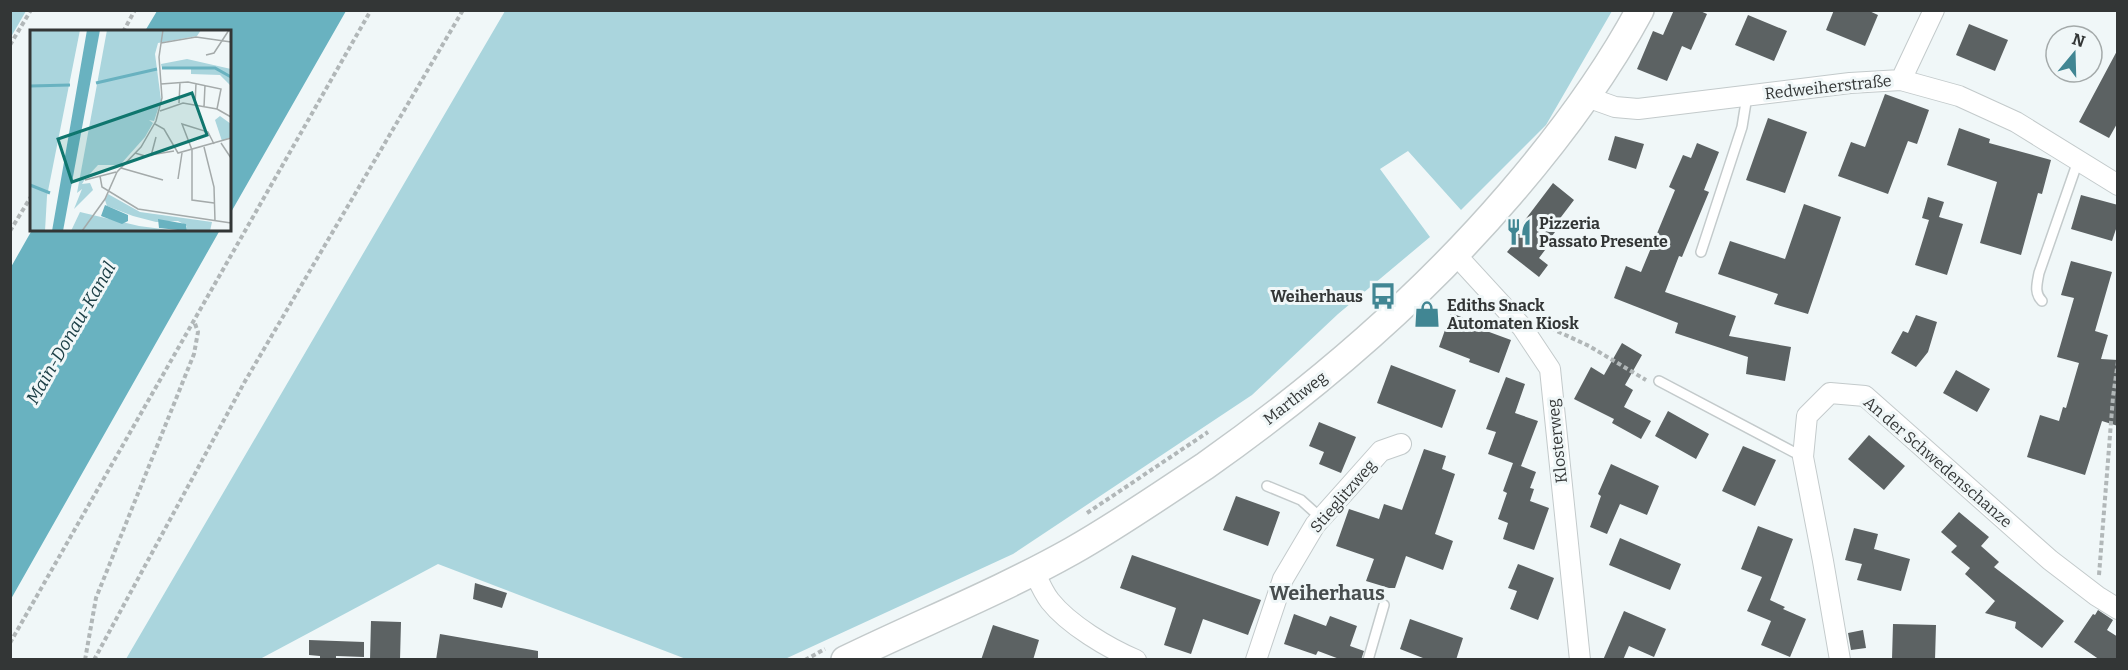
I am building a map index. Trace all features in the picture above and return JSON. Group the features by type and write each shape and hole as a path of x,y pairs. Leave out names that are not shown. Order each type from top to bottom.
{"main road":[{"name":"Marthweg","path":"840,652 1034,572 1142,508 1266,422 1361,345 1456,255 1544,155 1587,98 1640,10"}],"street":[{"path":"1901,80 1934,10"},
{"name":"Redweiherstraße","path":"1587,98 1615,107 1638,109 1850,83 1901,80 1959,96 2016,122 2117,184"},
{"name":"Klosterweg","path":"1456,255 1522,327 1550,369 1580,660"},
{"name":"An der Schwedenschanze","path":"1840,660 1803,457 1807,416 1830,393 1865,396 2050,560 2118,609"},
{"name":"Stieglitzweg","path":"1256,660 1283,579 1315,525 1381,451 1401,444"},
{"path":"1034,572 1052,603 1066,617 1105,644 1136,660"}],"lane":[{"path":"1701,252 1742,127 1747,96"},
{"path":"2042,301 2036,291 2039,273 2078,161"},
{"path":"1659,381 1803,457"},
{"path":"1267,486 1301,500 1321,518"},
{"path":"1368,660 1384,605"}],"path":[{"path":"10,45 31,10"},
{"path":"124,30 135,10"},
{"path":"10,644 371,10"},
{"path":"94,660 244,383 464,10"},
{"path":"10,231 30,198"},
{"path":"85,660 96,598 194,354 198,332 194,321"},
{"path":"1522,327 1537,321 1588,346 1647,381 1659,381"},
{"path":"2097,596 2118,361"},
{"path":"1082,516 1217,427"},
{"path":"805,660 840,652"}],"shaded area":[{"path":"10,11 26,11 11,37"},
{"path":"505,11 1612,11 1546,125 1461,210 1408,151 1380,169 1430,237 1338,314 1252,395 1013,554 785,659 686,659 438,564 260,659 126,659"}],"water":[{"path":"157,11 346,11 231,212 231,30 146,30"},
{"name":"Main-Donau-Kanal","path":"31,231 219,231 11,599 11,267"}],"building":[{"path":"1674,10 1698,10 1707,14 1691,50 1682,46 1667,81 1637,69 1653,31 1663,35"},
{"path":"1834,10 1867,10 1878,15 1865,46 1826,30"},
{"path":"1748,15 1787,31 1774,61 1735,45"},
{"path":"1969,24 2008,40 1995,71 1956,55"},
{"path":"2118,49 2118,122 2109,138 2079,122 2099,84 2104,84 2104,75"},
{"path":"1885,94 1929,110 1917,144 1908,141 1888,194 1838,176 1851,142 1865,147"},
{"path":"1768,118 1807,132 1785,193 1746,180"},
{"path":"1959,128 1990,139 1989,143 2051,160 2042,194 2038,193 2021,255 1980,243 1997,182 1947,165"},
{"path":"1615,136 1644,144 1636,169 1608,160"},
{"path":"1697,143 1719,152 1704,190 1709,192 1665,292 1736,316 1729,336 1791,347 1785,381 1746,374 1748,357 1675,333 1678,323 1614,298 1626,266 1641,272 1675,190 1669,187 1683,155 1691,158"},
{"path":"1553,183 1574,200 1558,221 1561,224 1539,258 1548,265 1539,277 1507,252 1516,241 1512,237"},
{"path":"2081,195 2118,205 2118,223 2112,241 2071,229"},
{"path":"1928,197 1944,202 1939,217 1963,224 1947,275 1915,265 1929,220 1922,218"},
{"path":"1804,204 1841,217 1808,314 1774,304 1778,294 1718,274 1730,241 1785,259"},
{"path":"2071,261 2112,272 2095,331 2108,335 2101,359 2118,360 2118,426 2102,421 2085,475 2027,457 2040,415 2059,421 2063,407 2066,408 2079,363 2057,357 2074,298 2061,295"},
{"path":"1451,313 1482,325 1481,329 1511,340 1499,373 1469,362 1470,359 1439,347"},
{"path":"1916,315 1937,322 1928,352 1916,367 1891,353 1903,331 1908,333"},
{"path":"1622,343 1642,355 1625,385 1633,390 1624,407 1651,421 1641,439 1612,423 1614,419 1574,399 1591,367 1604,375"},
{"path":"1391,365 1456,390 1442,428 1377,403"},
{"path":"1956,370 1990,389 1977,412 1943,393"},
{"path":"1506,377 1525,384 1515,413 1538,421 1521,466 1488,454 1496,432 1486,429"},
{"path":"1668,411 1709,434 1696,459 1655,436"},
{"path":"1319,422 1356,437 1341,473 1319,464 1324,452 1309,446"},
{"path":"1869,435 1905,466 1884,490 1848,459"},
{"path":"1743,446 1776,460 1755,506 1722,491"},
{"path":"1424,449 1446,456 1442,469 1455,474 1435,534 1453,541 1443,570 1406,556 1395,588 1366,581 1374,559 1336,546 1349,509 1379,519 1384,504 1402,510"},
{"path":"1513,463 1536,472 1530,488 1534,489 1530,501 1549,508 1534,550 1503,539 1508,523 1498,519 1507,493 1503,491"},
{"path":"1611,464 1659,486 1647,515 1620,504 1607,534 1590,527 1601,496 1598,494"},
{"path":"1236,496 1280,512 1268,546 1223,530"},
{"path":"1959,512 1989,537 1981,546 1999,562 1994,567 2064,621 2042,648 2015,628 2016,622 1985,613 1995,601 1965,574 1970,568 1951,552 1957,546 1941,532"},
{"path":"1758,526 1793,539 1770,600 1785,607 1783,609 1806,619 1790,657 1761,645 1771,621 1747,611 1762,577 1741,569"},
{"path":"1854,528 1878,534 1874,549 1910,559 1901,591 1857,580 1862,564 1845,560"},
{"path":"1620,538 1681,564 1670,590 1609,565"},
{"path":"1132,555 1261,600 1248,635 1203,619 1191,654 1164,645 1176,608 1120,588"},
{"path":"1518,564 1554,578 1538,620 1510,609 1517,591 1508,588"},
{"path":"475,583 507,593 502,608 473,599"},
{"path":"2098,610 2113,620 2107,630 2118,637 2118,660 2100,660 2074,642"},
{"path":"1624,611 1666,629 1654,657 1629,646 1623,660 1603,660"},
{"path":"1294,614 1326,626 1330,616 1357,626 1350,646 1364,651 1361,660 1342,660 1318,651 1316,655 1284,644"},
{"path":"1410,619 1463,638 1456,660 1428,660 1400,649"},
{"path":"371,621 401,622 400,660 370,660"},
{"path":"1893,624 1936,625 1935,660 1892,659"},
{"path":"993,625 1039,640 1033,660 981,660"},
{"path":"1863,630 1866,648 1851,650 1848,633"},
{"path":"440,634 538,651 538,660 436,660"},
{"path":"309,640 364,642 364,657 336,656 336,660 320,660 320,656 309,655"}],"place":[{"name":"Pizzeria Passato Presente","path":"1519,232"},
{"name":"Weiherhaus","path":"1383,296"},
{"name":"Ediths Snack Automaten Kiosk","path":"1427,314"}],"district":[{"name":"Weiherhaus","path":"1327,593"}]}
